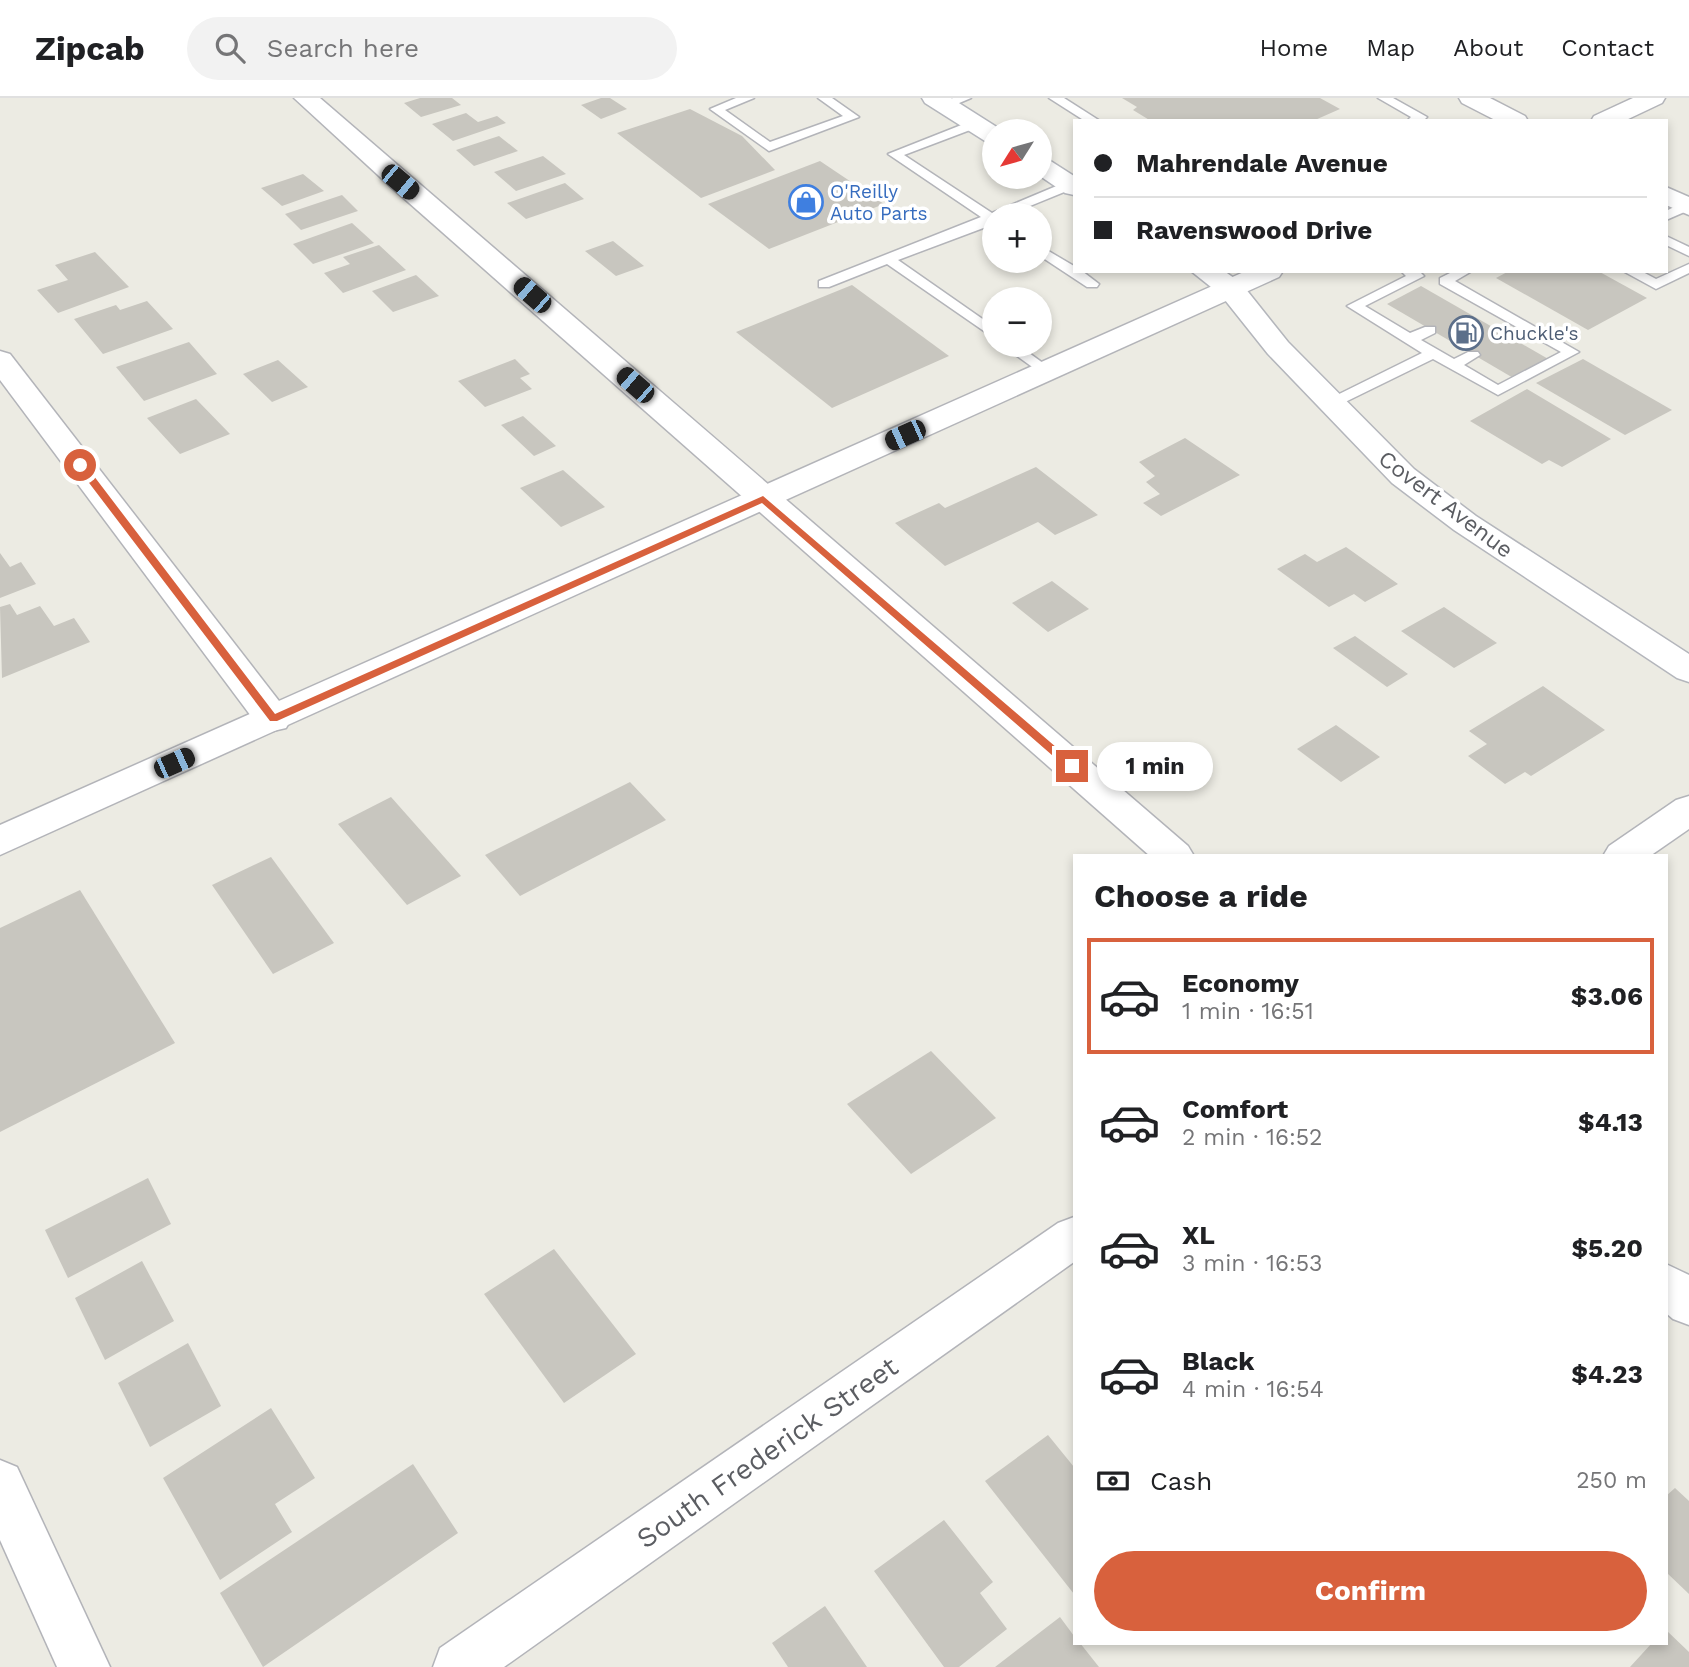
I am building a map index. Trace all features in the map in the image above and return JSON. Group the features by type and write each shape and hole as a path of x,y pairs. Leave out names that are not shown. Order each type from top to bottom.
{"street":[{"path":"306,98 1173,854"},
{"path":"1471,98 1513,119"},
{"path":"1607,119 1653,98"},
{"path":"948,100 982,128"},
{"path":"1052,173 1073,186"},
{"path":"0,841 1046,371 1218,280 1258,273"},
{"name":"Covert Avenue","path":"1218,280 1278,348 1385,460 1465,523 1689,670"},
{"path":"0,360 273,719"},
{"path":"1625,854 1689,810"},
{"name":"South Frederick Street","path":"459,1667 1073,1238"},
{"path":"1668,1286 1689,1304"},
{"path":"0,1484 84,1667"}],"lane":[{"path":"748,98 716,109 769,147 853,117 824,98"},
{"path":"1055,98 1091,119"},
{"path":"1384,98 1421,117 1417,119"},
{"path":"982,131 894,154 982,209"},
{"path":"1030,203 1073,186"},
{"path":"824,284 982,222"},
{"path":"1668,241 1689,252"},
{"path":"887,258 982,325"},
{"path":"1052,258 1073,272"},
{"path":"1634,273 1656,285 1689,268"},
{"path":"1075,273 1092,284"},
{"path":"1445,281 1461,273"},
{"path":"1412,274 1445,281 1572,352 1498,391 1354,306 1412,274"},
{"path":"1465,312 1484,302"},
{"path":"1509,337 1528,327"},
{"path":"1410,340 1430,330"},
{"path":"1330,404 1433,353"},
{"path":"1454,365 1473,355"},
{"path":"1026,357 1046,371"}],"building":[{"path":"420,98 452,98 461,105 421,117 404,103"},
{"path":"601,98 610,98 627,109 601,119 581,105"},
{"path":"1122,98 1320,98 1340,109 1317,119 1148,119 1133,110 1137,107"},
{"path":"690,109 742,136 775,170 701,198 617,133"},
{"path":"466,113 478,122 497,116 506,123 453,141 432,124"},
{"path":"499,136 518,151 474,166 456,150"},
{"path":"543,156 566,174 516,191 494,172"},
{"path":"820,161 884,204 769,249 708,204"},
{"path":"303,174 324,191 282,206 261,188"},
{"path":"565,183 584,199 526,219 507,203"},
{"path":"342,195 358,211 301,230 285,214"},
{"path":"352,223 374,243 313,264 293,244"},
{"path":"613,241 644,266 616,276 585,251"},
{"path":"379,245 406,270 343,293 324,273 350,264 343,257"},
{"path":"95,252 129,287 58,313 37,290 68,280 55,265"},
{"path":"1505,273 1602,273 1647,298 1588,330 1496,278"},
{"path":"416,275 439,296 393,312 372,291"},
{"path":"852,285 949,356 832,408 736,332"},
{"path":"1421,286 1550,360 1515,379 1387,304"},
{"path":"147,301 173,329 103,354 74,319 116,305 120,310"},
{"path":"189,342 217,374 144,401 116,367"},
{"path":"515,359 530,374 520,378 532,389 485,407 458,381"},
{"path":"1583,359 1672,410 1625,435 1536,383"},
{"path":"278,360 308,387 272,402 243,374"},
{"path":"1527,389 1611,439 1562,467 1549,460 1542,464 1470,421"},
{"path":"196,399 230,434 180,454 147,418"},
{"path":"523,416 556,446 534,456 501,425"},
{"path":"1185,438 1240,475 1161,516 1143,503 1160,494 1146,482 1155,476 1139,462"},
{"path":"1036,467 1098,515 1055,535 1038,522 945,566 895,523 939,503 945,508"},
{"path":"563,470 605,507 561,527 520,488"},
{"path":"1346,547 1398,584 1365,602 1354,594 1329,607 1277,569 1305,554 1317,562"},
{"path":"0,553 10,567 21,562 36,584 0,598"},
{"path":"1052,581 1089,609 1048,632 1012,603"},
{"path":"10,604 17,615 40,606 54,626 74,618 90,642 2,678 0,607"},
{"path":"1444,607 1497,643 1454,668 1401,631"},
{"path":"1355,636 1408,674 1387,687 1333,648"},
{"path":"1543,686 1605,730 1531,776 1525,772 1505,784 1468,756 1487,744 1469,731"},
{"path":"1336,725 1380,757 1341,782 1297,749"},
{"path":"630,782 666,820 520,896 485,855"},
{"path":"391,797 461,876 407,905 338,824"},
{"path":"271,857 334,943 273,974 212,885"},
{"path":"80,890 175,1043 0,1132 0,928"},
{"path":"931,1051 996,1118 911,1174 847,1104"},
{"path":"148,1178 171,1224 68,1278 45,1230"},
{"path":"554,1249 636,1354 564,1403 484,1294"},
{"path":"142,1261 174,1321 105,1360 75,1298"},
{"path":"188,1343 221,1406 150,1447 118,1383"},
{"path":"271,1408 315,1478 275,1504 292,1532 220,1580 163,1478"},
{"path":"1048,1435 1073,1466 1073,1593 985,1481"},
{"path":"413,1464 458,1533 263,1667 220,1593"},
{"path":"1675,1488 1689,1501 1689,1594 1668,1574 1668,1494"},
{"path":"944,1520 993,1582 980,1593 1007,1629 959,1667 944,1667 874,1571"},
{"path":"825,1606 867,1667 788,1667 772,1643"},
{"path":"1060,1617 1073,1635 1073,1645 1082,1645 1099,1667 995,1667"},
{"path":"1668,1632 1689,1652 1689,1667 1630,1667 1650,1645 1668,1645"}],"place":[{"name":"O'Reilly Auto Parts","path":"806,202"},
{"name":"Chuckle's","path":"1466,333"}],"route":[{"path":"80,465 273,719 763,499 1072,766"}]}
